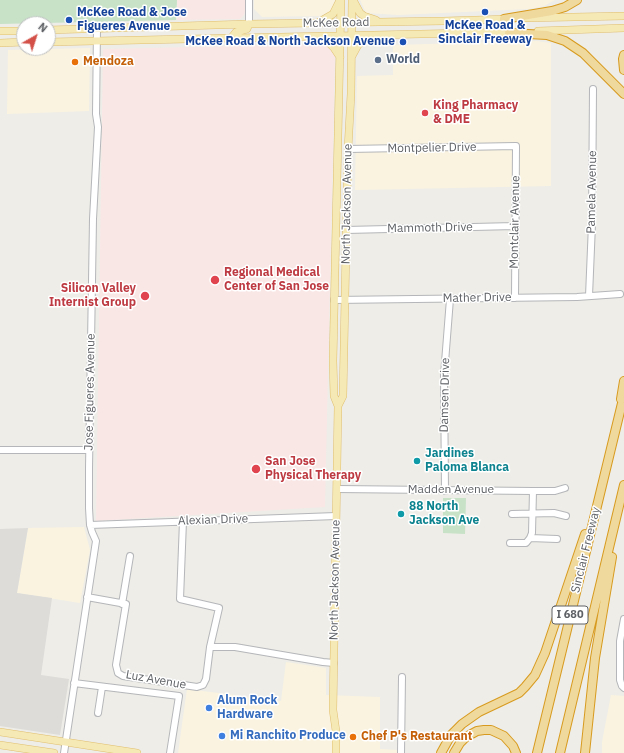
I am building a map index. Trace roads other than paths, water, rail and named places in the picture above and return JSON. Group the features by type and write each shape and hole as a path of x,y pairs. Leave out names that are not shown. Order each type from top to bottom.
{"highway":[{"path":"504,19 552,11 565,7 577,0"},
{"path":"509,33 547,35 565,41 583,53 624,94"},
{"path":"624,55 624,70"},
{"path":"617,421 624,381"},
{"name":"Sinclair Freeway","path":"536,753 624,395"},
{"path":"441,753 448,740 462,724 479,712 519,693 535,675 545,653 604,478"},
{"name":"Sinclair Freeway","path":"560,753 624,484"},
{"path":"585,753 595,658 622,493"},
{"path":"454,753 466,737 477,731 484,730 491,730 504,736 509,740 516,753"}],"main road":[{"path":"317,23 332,14 340,0"},
{"name":"North Jackson Avenue","path":"336,753 336,731 333,710 338,406 334,396 333,361 340,0"},
{"path":"352,0 364,16 384,22"},
{"name":"North Jackson Avenue","path":"338,406 343,396 347,164 351,94 352,0"},
{"name":"McKee Road","path":"56,30 624,16"},
{"path":"232,38 236,32 246,29 249,24"},
{"name":"McKee Road","path":"56,42 509,33 624,28"},
{"path":"0,31 16,31"},
{"path":"351,58 355,48 362,42 369,38 381,35"},
{"path":"309,36 329,43 340,57"},
{"path":"0,43 16,42"},
{"path":"338,144 342,149 344,160 347,164"},
{"path":"0,732 138,753"},
{"path":"0,745 54,753"}],"street":[{"path":"249,0 249,24"},
{"name":"Jose Figueres Avenue","path":"64,753 96,541 90,525 89,450 93,219 98,127 96,114 97,29"},
{"name":"Pamela Avenue","path":"589,296 592,224 593,89"},
{"name":"Montpelier Drive","path":"348,149 516,146"},
{"name":"Montclair Avenue","path":"514,298 516,146"},
{"name":"Mammoth Drive","path":"346,230 514,226"},
{"name":"Mather Drive","path":"334,300 514,298 620,294"},
{"name":"Damsen Drive","path":"445,491 444,375 450,299"},
{"path":"0,450 89,450"},
{"name":"Madden Avenue","path":"337,489 555,491 565,488"},
{"path":"510,543 526,542 530,538 532,533 533,491"},
{"path":"512,514 554,513 566,516"},
{"name":"Alexian Drive","path":"90,525 336,516"},
{"name":"Luz Avenue","path":"130,556 122,604 126,604 116,665 118,673 123,676 197,688 203,685 206,680 210,646 219,608 180,599 183,521"},
{"path":"530,538 557,539"},
{"path":"87,597 122,604"},
{"path":"624,619 620,641 620,680 624,688"},
{"path":"210,646 235,647 334,663"},
{"path":"401,753 402,677"},
{"path":"74,683 179,696 170,753"},
{"path":"98,713 102,687"}],"place":[{"name":"McKee Road & Sinclair Freeway","path":"485,12"},
{"name":"McKee Road & Jose Figueres Avenue","path":"69,20"},
{"name":"McKee Road & North Jackson Avenue","path":"403,42"},
{"name":"World","path":"378,60"},
{"name":"Mendoza","path":"75,62"},
{"name":"King Pharmacy & DME","path":"425,113"},
{"name":"Regional Medical Center of San Jose","path":"215,280"},
{"name":"Silicon Valley Internist Group","path":"145,296"},
{"name":"Jardines Paloma Blanca","path":"417,461"},
{"name":"San Jose Physical Therapy","path":"256,469"},
{"name":"88 North Jackson Ave","path":"401,514"},
{"name":"Alum Rock Hardware","path":"209,708"},
{"name":"Mi Ranchito Produce","path":"222,736"},
{"name":"Chef P's Restaurant","path":"353,737"}]}
